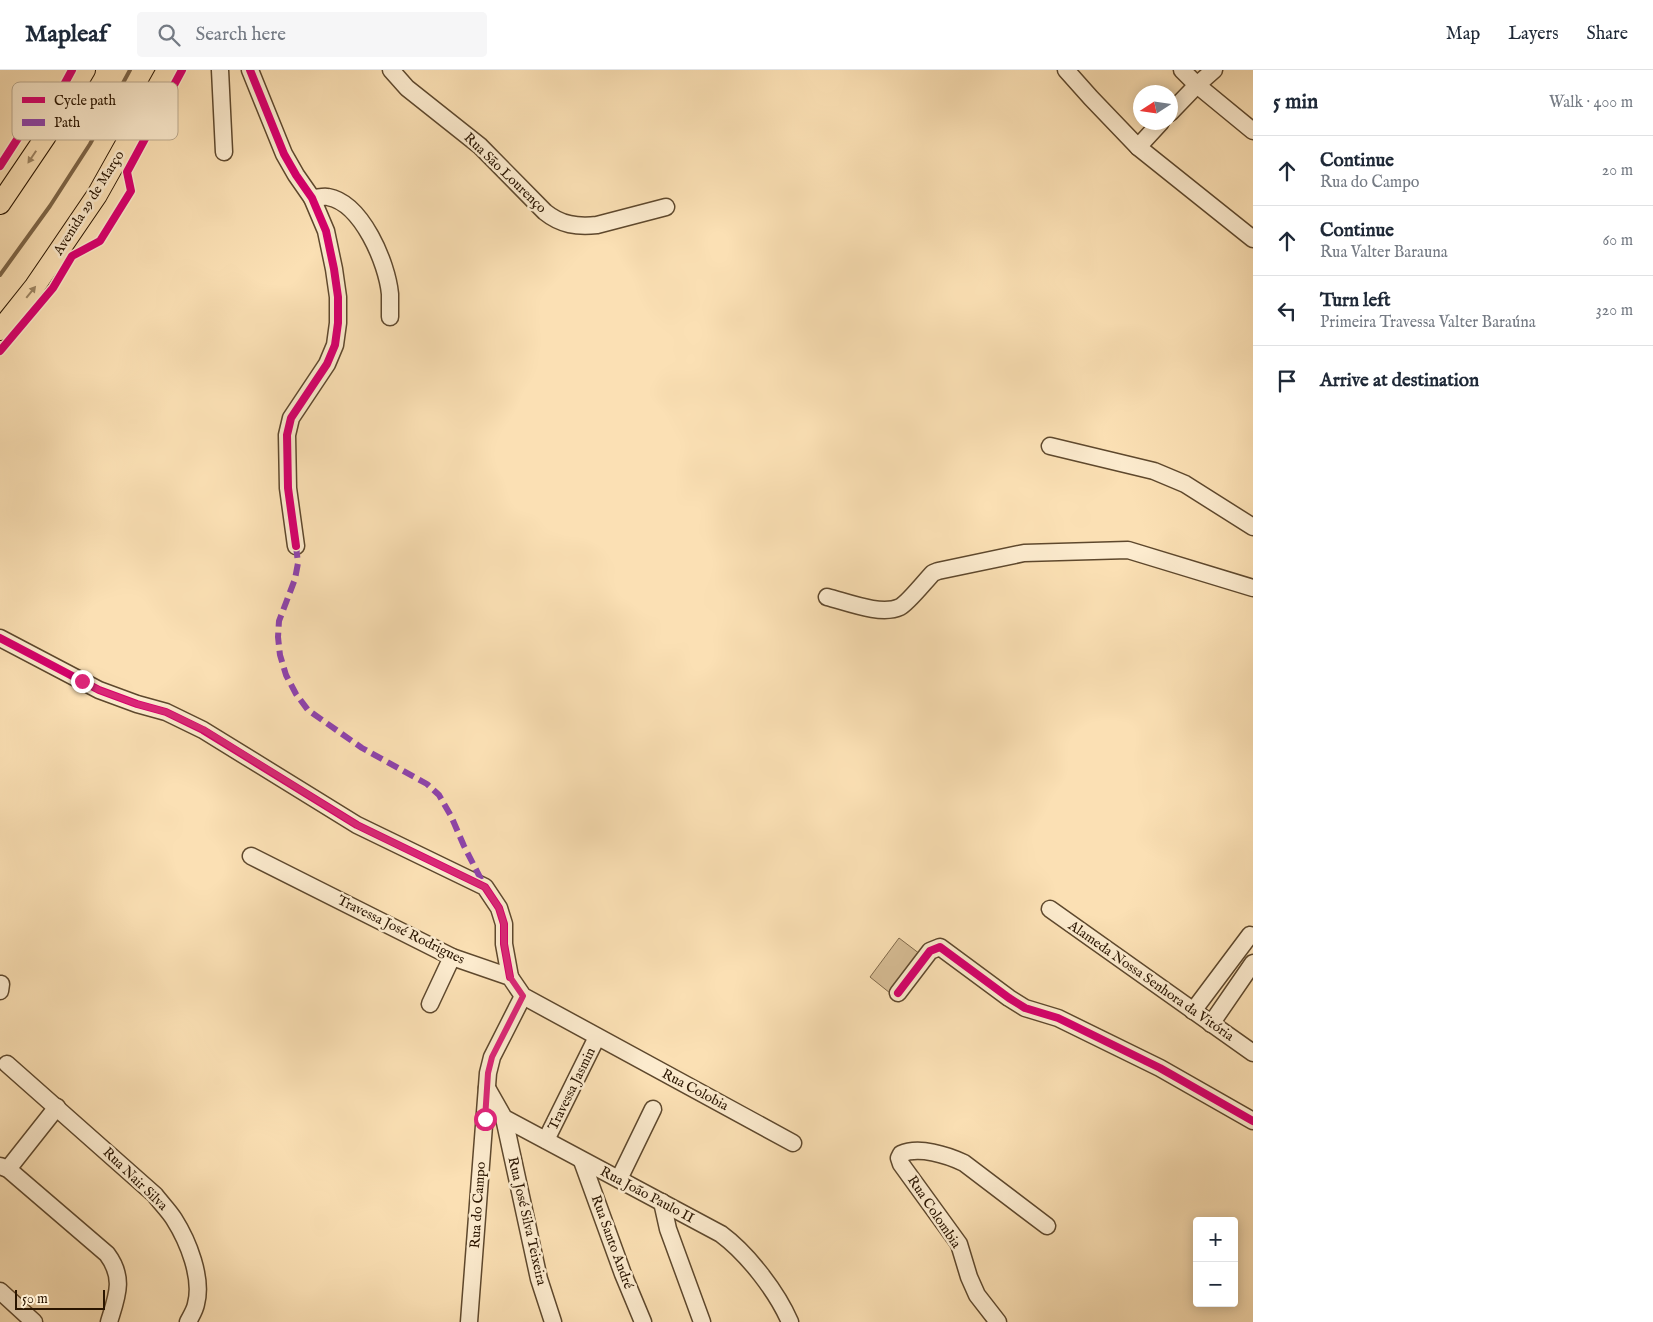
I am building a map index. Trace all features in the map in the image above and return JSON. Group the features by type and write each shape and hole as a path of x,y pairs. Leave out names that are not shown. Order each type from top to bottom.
{"main road":[{"path":"78,82 85,70"},
{"name":"Avenida 29 de Março","path":"160,82 167,70"},
{"path":"0,204 43,140"},
{"name":"Avenida 29 de Março","path":"0,330 35,286 97,195 128,140"}],"street":[{"path":"220,70 224,152"},
{"path":"250,70 284,154 312,198 326,231 338,297 338,323 335,344 326,364 291,418 287,435 288,488 296,546"},
{"name":"Rua São Lourenço","path":"391,70 407,88 480,146 545,212 563,224 597,225 666,207"},
{"path":"1066,70 1138,147 1253,238"},
{"path":"1182,70 1197,85 1253,131"},
{"path":"1178,105 1214,70"},
{"path":"1138,147 1154,130"},
{"path":"312,198 327,197 336,200 357,214 380,255 390,293 390,317"},
{"path":"1050,446 1154,471 1185,484 1253,527"},
{"path":"827,597 873,609 901,607 933,573 938,571 1024,553 1110,549 1128,550 1253,588"},
{"path":"0,638 99,690 166,712 204,730 357,825 485,887 499,908 504,924 504,944 510,977 523,996 597,1037"},
{"name":"Travessa José Rodrigues","path":"251,856 452,957 510,977"},
{"name":"Alameda Nossa Senhora da Vitória","path":"1050,909 1253,1053"},
{"path":"1193,1011 1250,935"},
{"path":"898,993 930,951 940,947 1025,1008 1058,1018 1151,1064 1253,1121"},
{"path":"430,1004 452,957"},
{"path":"1211,1024 1253,963"},
{"name":"Rua do Campo","path":"469,1322 487,1088 492,1057 523,996"},
{"name":"Travessa Jasmin","path":"546,1140 597,1037"},
{"name":"Rua Colobia","path":"597,1037 793,1143"},
{"name":"Rua Nair Silva","path":"7,1064 155,1195 174,1219 187,1242 194,1263 198,1285 196,1304 188,1322"},
{"path":"487,1088 504,1118"},
{"path":"57,1107 4,1168 107,1254 112,1261 118,1274 119,1286 109,1322"},
{"path":"619,1179 654,1108"},
{"name":"Rua João Paulo II","path":"504,1118 721,1234 736,1245 746,1256 785,1310 790,1322"},
{"name":"Rua José Silva Teixeira","path":"504,1118 539,1279 553,1322"},
{"name":"Rua Colombia","path":"998,1322 977,1295 969,1277 959,1244 901,1164 899,1158 901,1154 916,1150 951,1157 964,1163 1047,1226"},
{"name":"Rua Santo André","path":"582,1161 623,1274 643,1322"},
{"path":"662,1202 668,1229 702,1322"},
{"path":"0,1290 34,1322"}],"shaded area":[{"path":"899,938 920,954 890,993 870,977"}],"waterway":[{"path":"124,82 130,70"},
{"path":"0,275 50,206 92,140"}],"marked path":[{"path":"296,546 298,563 295,579 279,621 278,637 280,655 286,675 296,694 308,710 362,748 427,784 439,795 484,885"}],"cycle path":[{"path":"65,82 72,70"},
{"path":"176,82 182,70"},
{"path":"250,70 284,154 312,198 326,231 338,297 338,323 335,345 327,364 291,418 287,435 288,488 296,546"},
{"path":"0,166 17,140"},
{"path":"0,351 53,288 72,256 100,241 131,191 127,172 144,140"},
{"path":"0,638 99,690 166,712 203,730 357,825 485,887 499,908 504,924 504,944 510,977"},
{"path":"898,993 930,951 940,947 1025,1008 1058,1018 1160,1068 1253,1121"}],"route":[{"path":"82,681 99,690 166,712 204,730 357,825 485,887 499,908 504,924 504,944 510,977 523,996 492,1057 488,1073 485,1119"}]}
